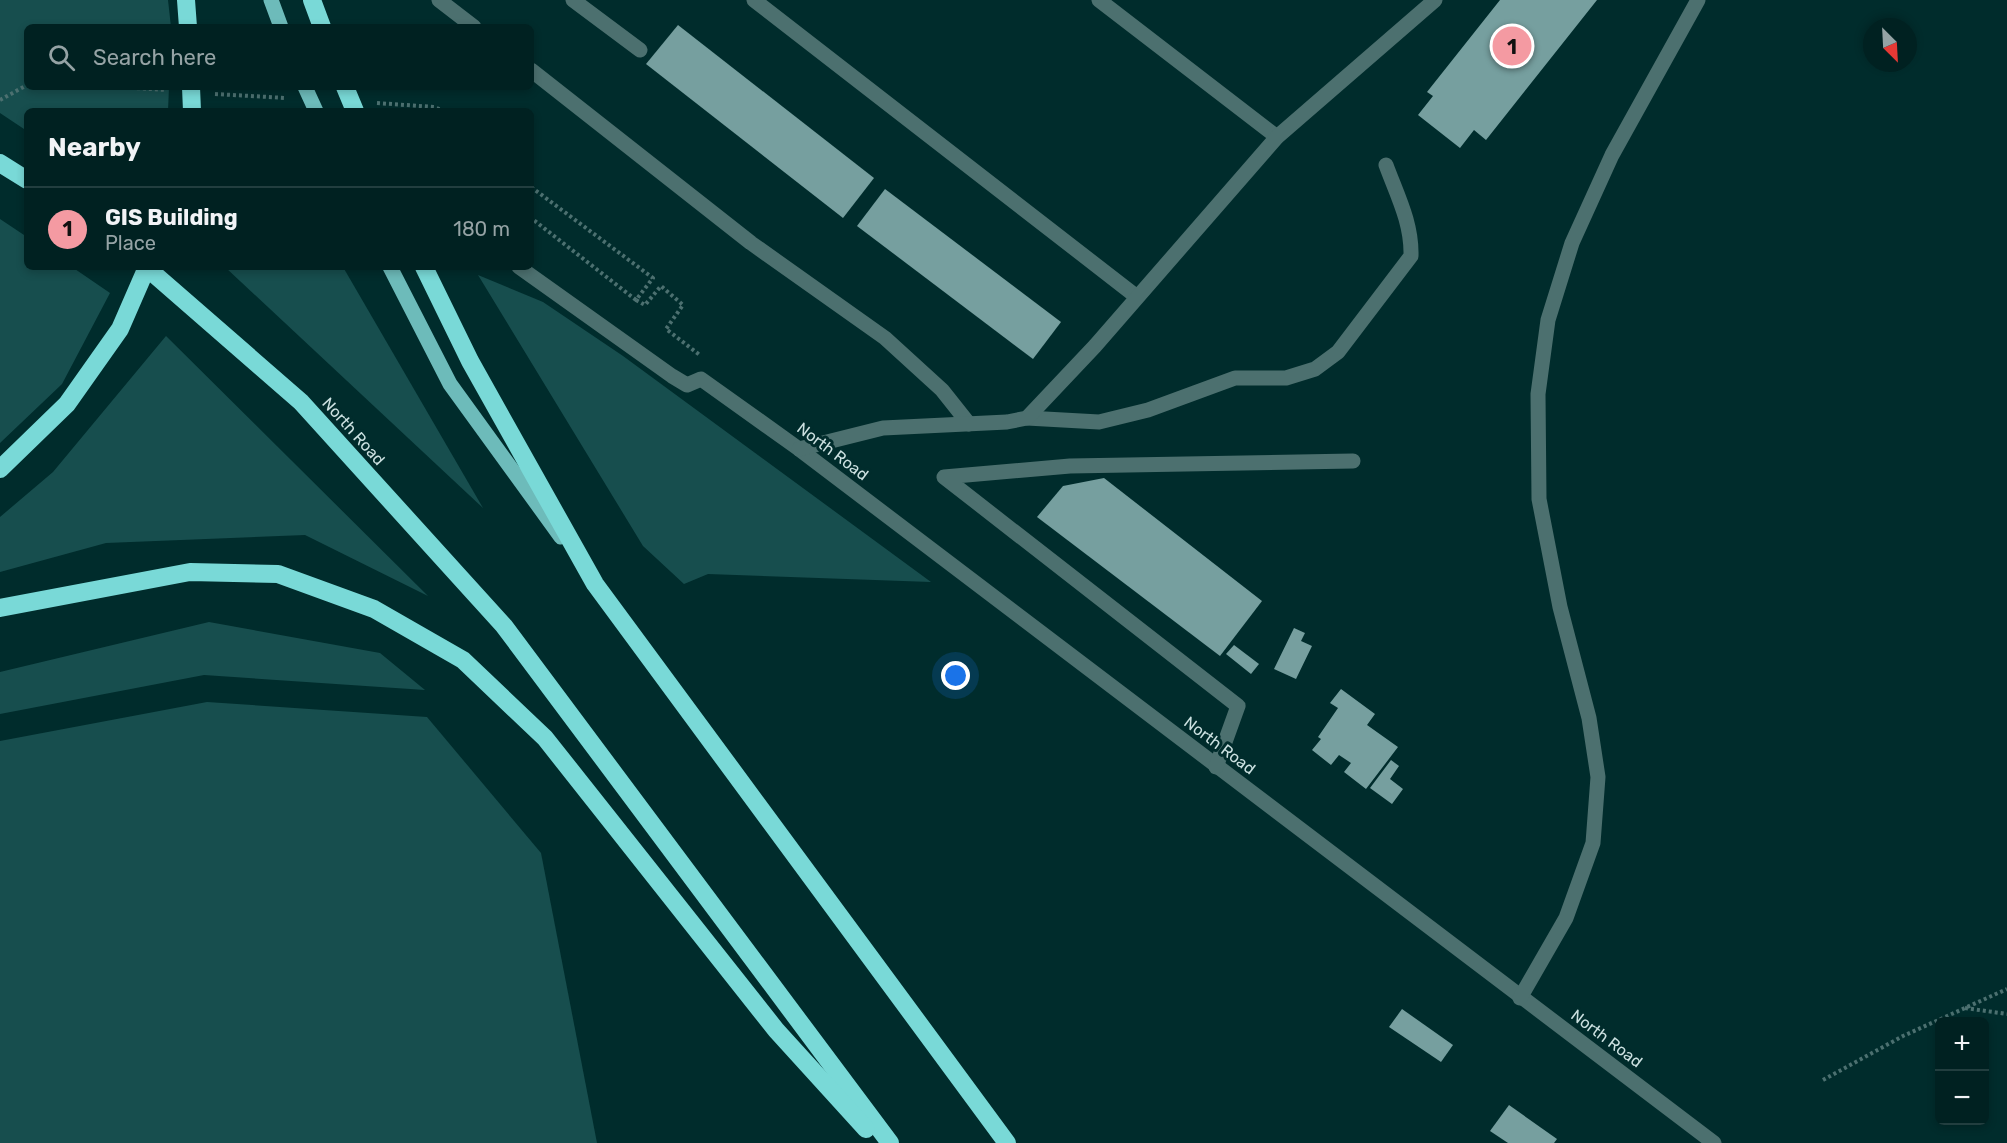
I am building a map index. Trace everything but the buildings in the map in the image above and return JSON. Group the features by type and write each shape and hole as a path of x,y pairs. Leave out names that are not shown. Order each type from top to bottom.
{"highway":[{"path":"186,0 188,24"},
{"path":"312,0 321,24"},
{"path":"191,90 192,108"},
{"path":"346,90 354,108"},
{"path":"0,163 24,178"},
{"path":"0,469 67,404 120,329 146,270"},
{"name":"North Road","path":"150,270 301,402 504,626 890,1143"},
{"path":"425,270 470,362 595,584 1007,1143"},
{"path":"0,608 190,572 278,574 374,609 463,660 545,738 776,1030 879,1143"}],"main road":[{"path":"271,0 280,24"},
{"path":"306,90 314,108"},
{"path":"392,270 450,384 595,584"}],"street":[{"path":"439,0 470,24"},
{"path":"573,0 640,50"},
{"path":"754,0 1137,297"},
{"path":"1099,0 1277,137"},
{"path":"1027,418 1277,137 1435,0"},
{"path":"1520,998 1566,918 1593,843 1598,777 1589,718 1560,607 1539,499 1538,394 1548,320 1572,243 1612,154 1698,0"},
{"path":"534,72 751,243 885,338 942,390 969,424"},
{"path":"799,449 883,428 1007,422 1027,418 1100,422 1148,410 1235,378 1257,376 1286,378 1315,369 1338,352 1411,256 1412,239 1386,165"},
{"path":"523,270 538,281"},
{"path":"532,270 538,281"},
{"name":"North Road","path":"538,281 672,376 687,385 701,379 799,449 1714,1143"},
{"path":"1216,767 1238,706 944,477 1070,466 1353,461"}],"path":[{"path":"0,100 24,87"},
{"path":"534,189 653,278 636,300"},
{"path":"534,220 645,305 661,286 683,305 666,329 708,361"},
{"path":"1822,1080 1903,1036 2007,988"},
{"path":"1964,1008 2007,1014"}],"shaded area":[{"path":"0,0 168,0 171,24 24,24 24,90 169,90 168,108 24,108 24,129 0,113"},
{"path":"0,219 24,235 24,270 76,270 110,293 62,384 0,443"},
{"path":"228,270 345,270 483,508"},
{"path":"478,275 543,302 623,356 931,582 708,574 684,584 643,546"},
{"path":"166,336 428,596 305,535 106,543 0,572 0,517 53,472"},
{"path":"209,622 380,653 425,690 204,675 0,714 0,672"},
{"path":"207,702 427,717 541,853 597,1143 0,1143 0,741"}],"place":[{"name":"GIS Building","path":"1512,46"}]}
